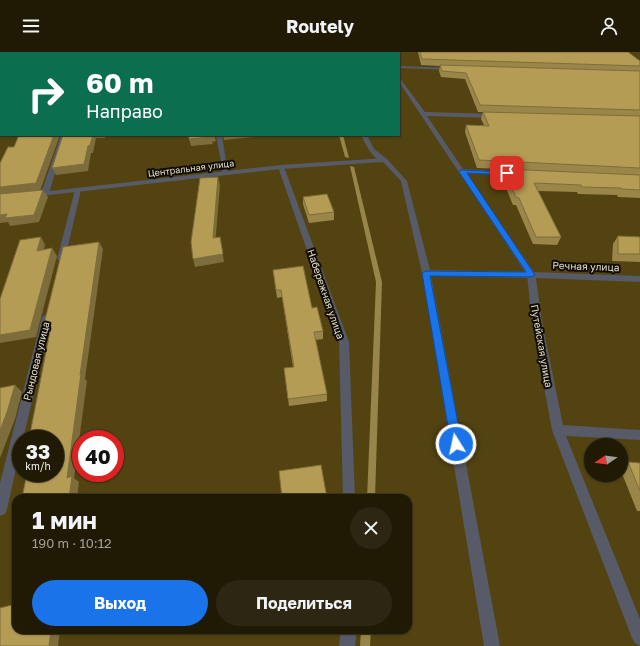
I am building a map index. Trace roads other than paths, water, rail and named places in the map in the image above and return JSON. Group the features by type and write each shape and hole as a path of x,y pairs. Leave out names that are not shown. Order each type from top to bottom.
{"street":[{"path":"400,68 461,70"},
{"name":"Путейская улица","path":"400,80 531,275 537,322 558,430 640,638"},
{"path":"423,114 500,116"},
{"path":"45,193 64,136"},
{"path":"219,136 226,173"},
{"path":"364,136 371,150 385,160 404,182 426,273 492,646"},
{"name":"Центральная улица","path":"23,196 281,167 385,160"},
{"name":"Набережная улица","path":"281,167 344,342 349,494"},
{"path":"462,172 524,174"},
{"path":"60,266 78,190"},
{"name":"Речная улица","path":"426,273 640,279"},
{"name":"Рындовая улица","path":"0,509 50,304"},
{"path":"558,430 640,435"},
{"path":"347,646 348,634"}],"waterway":[{"path":"341,136 347,157"},
{"path":"352,167 379,282 371,494"},
{"path":"365,646 366,634"}]}
